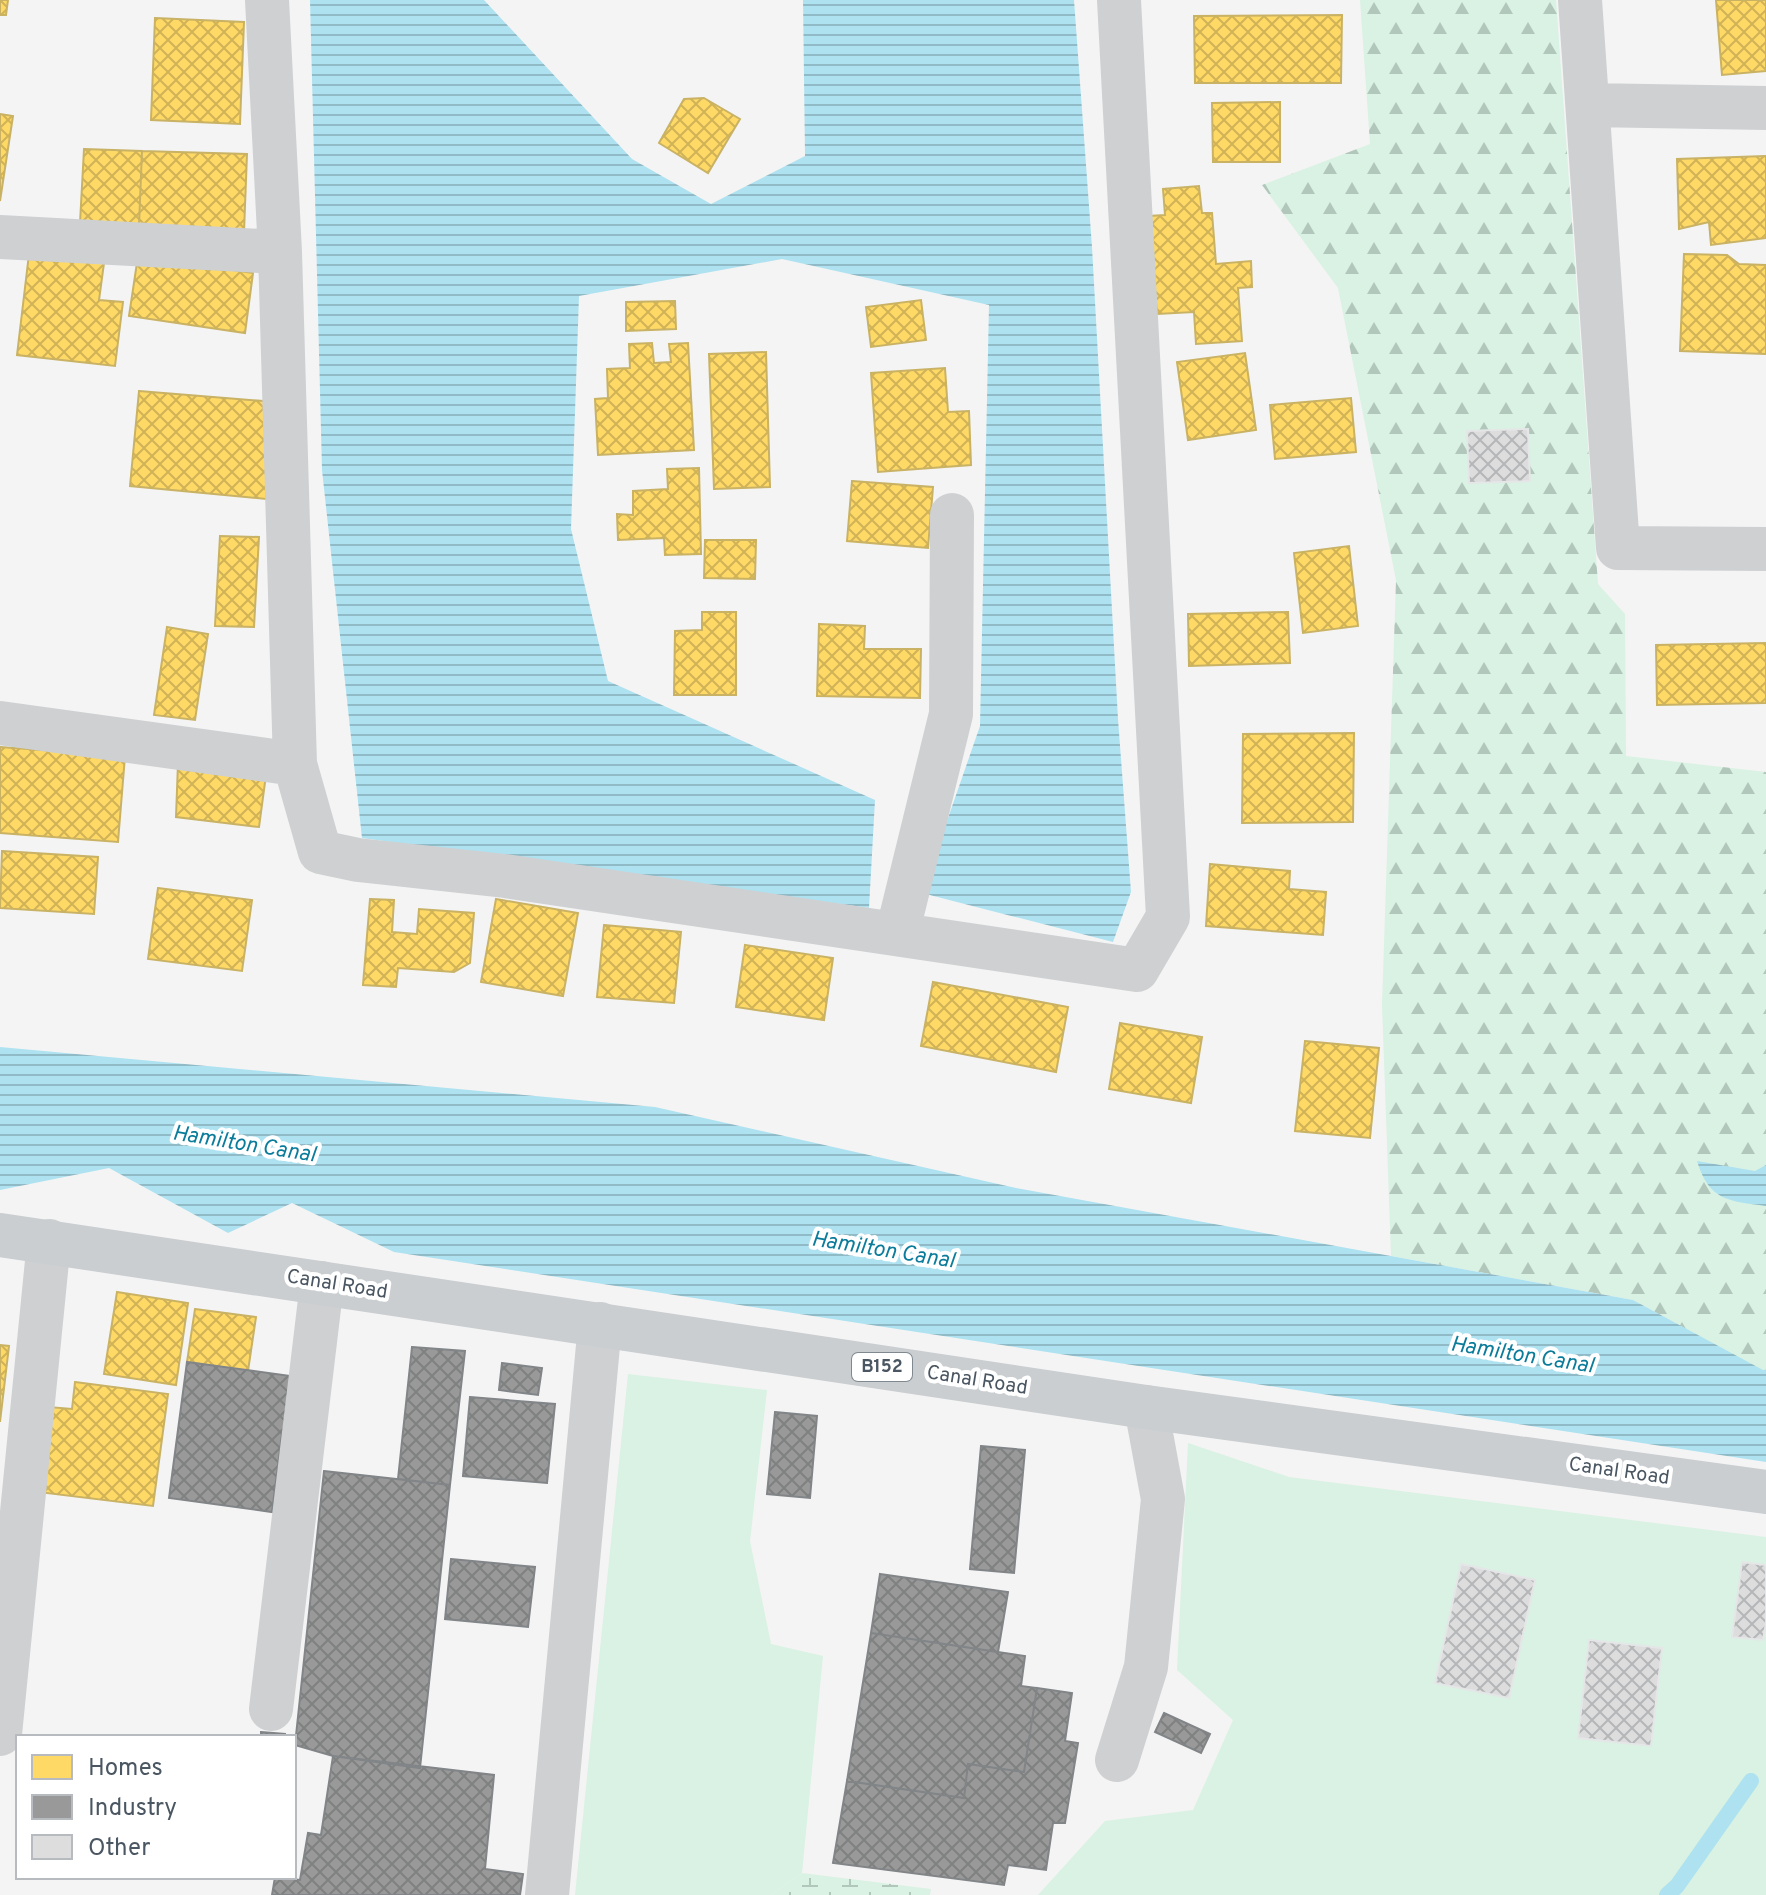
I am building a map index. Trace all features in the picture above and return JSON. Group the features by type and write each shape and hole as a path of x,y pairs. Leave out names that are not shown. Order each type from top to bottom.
{"main road":[{"name":"Canal Road","path":"0,1235 1146,1407 1766,1492"}],"street":[{"path":"267,0 280,252 295,764 320,852 358,860 505,876 1137,970 1168,917 1119,0"},
{"path":"1580,0 1618,548 1766,549"},
{"path":"1589,105 1766,108"},
{"path":"0,237 280,252"},
{"path":"897,934 951,714 952,515"},
{"path":"0,723 295,764"},
{"path":"0,1734 49,1241"},
{"path":"271,1709 322,1283"},
{"path":"547,1895 600,1324"},
{"path":"1117,1760 1146,1667 1163,1499 1146,1407"}],"green space":[{"path":"1360,0 1556,0 1598,584 1625,614 1626,756 1766,772 1766,1370 1763,1371 1633,1300 1391,1256 1382,1005 1396,580 1338,288 1262,185 1370,144"},
{"path":"628,1374 767,1390 750,1541 771,1644 823,1656 802,1873 771,1895 575,1895"},
{"path":"1188,1443 1289,1477 1766,1537 1766,1895 1038,1895 1105,1821 1193,1810 1233,1720 1177,1670"},
{"path":"802,1873 931,1889 930,1895 771,1895"}],"water":[{"path":"310,0 484,0 632,159 711,204 805,156 803,0 1074,0 1131,892 1113,942 922,893 980,726 989,305 782,259 579,296 571,529 608,681 875,800 869,908 362,838 322,470"},
{"name":"Hamilton Canal","path":"0,1047 655,1107 1016,1188 1633,1300 1766,1370 1766,1462 394,1252 292,1203 228,1233 109,1168 0,1190"},
{"path":"1697,1161 1755,1171 1766,1165 1766,1206 1722,1197 1708,1184"}],"building: Homes":[{"path":"0,0 8,0 6,15 0,15"},
{"path":"1716,0 1766,0 1766,71 1722,75"},
{"path":"1342,15 1341,83 1195,83 1194,16"},
{"path":"155,18 244,22 240,124 151,120"},
{"path":"704,98 740,119 708,173 659,143 684,99"},
{"path":"1280,102 1280,162 1213,162 1212,103"},
{"path":"0,114 13,116 0,201"},
{"path":"84,149 142,151 139,225 80,223"},
{"path":"142,151 247,154 244,232 139,225"},
{"path":"1766,156 1766,238 1711,245 1709,222 1679,229 1677,159"},
{"path":"1199,186 1202,213 1212,213 1216,264 1251,261 1252,287 1238,288 1242,341 1196,344 1194,312 1157,314 1149,216 1165,215 1163,189"},
{"path":"29,254 104,263 99,300 123,302 115,366 17,355"},
{"path":"1684,254 1727,255 1739,264 1766,265 1766,354 1680,351"},
{"path":"138,256 253,273 245,333 129,316"},
{"path":"921,300 926,340 871,347 866,307"},
{"path":"675,301 676,329 626,331 626,302"},
{"path":"652,343 654,363 671,362 669,344 688,343 694,450 598,455 595,399 608,398 607,369 630,368 629,344"},
{"path":"766,352 770,487 714,489 709,354"},
{"path":"1245,353 1256,430 1188,440 1177,362"},
{"path":"945,368 948,412 969,411 971,465 878,472 871,373"},
{"path":"139,391 275,402 266,499 130,486"},
{"path":"1351,398 1356,452 1275,459 1270,405"},
{"path":"699,468 701,554 665,555 664,538 618,540 617,514 633,515 633,491 668,489 667,469"},
{"path":"852,481 933,487 928,548 847,541"},
{"path":"220,536 259,537 254,627 215,626"},
{"path":"705,540 756,540 755,579 704,578"},
{"path":"1349,546 1358,626 1303,633 1294,553"},
{"path":"702,612 736,612 736,695 674,695 675,631 702,630"},
{"path":"1288,612 1290,663 1189,666 1188,614"},
{"path":"819,624 865,626 864,649 921,649 920,698 817,696"},
{"path":"167,627 208,634 195,720 154,715"},
{"path":"1766,643 1766,703 1657,705 1656,645"},
{"path":"1354,733 1353,822 1242,823 1243,734"},
{"path":"0,747 125,756 118,842 0,833"},
{"path":"178,763 266,775 259,827 176,817"},
{"path":"2,851 98,857 94,914 0,908"},
{"path":"1210,864 1290,871 1289,889 1326,892 1323,935 1206,926"},
{"path":"158,888 252,900 242,971 148,959"},
{"path":"370,899 394,900 392,932 417,934 419,909 474,913 470,963 454,972 398,968 396,987 363,985"},
{"path":"496,899 578,913 563,996 481,982"},
{"path":"604,925 681,932 674,1003 597,997"},
{"path":"745,945 833,958 824,1020 736,1007"},
{"path":"933,982 1068,1007 1056,1072 921,1046"},
{"path":"1120,1023 1202,1037 1191,1103 1109,1089"},
{"path":"1305,1041 1379,1048 1370,1138 1295,1131"},
{"path":"117,1292 188,1303 176,1385 104,1374"},
{"path":"195,1309 256,1317 248,1371 187,1362"},
{"path":"0,1345 9,1346 0,1422"},
{"path":"75,1382 168,1394 153,1506 38,1492 49,1407 72,1409"}],"building: Industry":[{"path":"412,1347 465,1351 450,1485 398,1479"},
{"path":"187,1362 305,1378 282,1434 272,1512 169,1498"},
{"path":"502,1363 542,1368 538,1395 499,1390"},
{"path":"470,1397 555,1404 547,1483 463,1476"},
{"path":"775,1412 817,1416 810,1498 767,1494"},
{"path":"981,1446 1025,1450 1014,1573 970,1569"},
{"path":"324,1471 450,1485 420,1768 333,1756 296,1745"},
{"path":"451,1559 535,1567 528,1627 445,1619"},
{"path":"880,1574 1008,1592 998,1652 871,1633"},
{"path":"871,1633 1025,1656 1021,1686 1037,1688 1024,1772 968,1764 964,1798 847,1781"},
{"path":"1037,1688 1072,1693 1065,1741 1078,1743 1065,1823 1053,1823 1046,1870 1008,1865 1004,1885 833,1863 847,1781 964,1798 968,1764 1024,1772"},
{"path":"1164,1713 1210,1734 1201,1753 1155,1732"},
{"path":"261,1732 285,1734 285,1735 261,1735"},
{"path":"333,1756 494,1775 485,1869 523,1874 520,1895 272,1895 275,1879 300,1880 308,1833 321,1835"}],"building: Other":[{"path":"1528,429 1530,481 1469,483 1467,431"},
{"path":"1742,1562 1766,1565 1763,1640 1732,1637"},
{"path":"1461,1564 1535,1580 1509,1698 1435,1683"},
{"path":"1589,1640 1662,1648 1651,1746 1578,1738"}],"waterway":[{"path":"1667,1895 1677,1886 1751,1781"}]}
